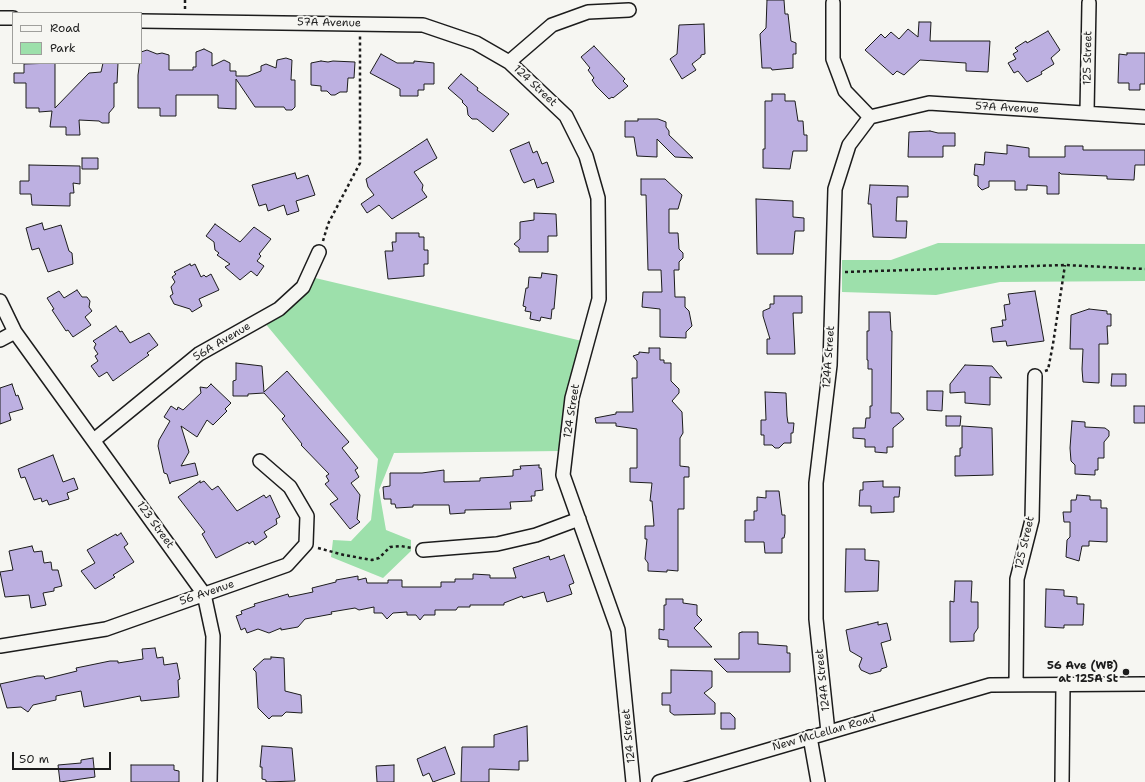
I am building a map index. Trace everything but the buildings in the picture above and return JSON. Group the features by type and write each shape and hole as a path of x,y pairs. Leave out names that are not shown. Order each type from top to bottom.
{"street":[{"path":"833,2 833,59 845,91 870,117"},
{"name":"125 Street","path":"1087,112 1089,3"},
{"path":"510,62 552,25 588,12 629,10"},
{"path":"0,18 12,18"},
{"name":"57A Avenue","path":"142,20 423,25 476,43 510,62"},
{"name":"124 Street","path":"510,62 566,116 586,156 598,198 599,298 572,398 563,475 618,630 633,782"},
{"name":"57A Avenue","path":"870,117 929,103 1087,112 1145,117"},
{"name":"124A Street","path":"828,732 816,619 816,483 830,365 835,189 849,145 870,117"},
{"name":"56A Avenue","path":"94,440 199,354 279,310 304,287 319,252"},
{"name":"123 Street","path":"0,301 15,332 204,594 213,636 210,782"},
{"path":"0,340 15,332"},
{"name":"125 Street","path":"1016,685 1017,579 1032,520 1035,376"},
{"path":"260,461 290,487 304,510 307,516 306,544"},
{"path":"423,550 497,544 536,535 579,519"},
{"name":"56 Avenue","path":"0,646 106,629 287,565 306,544"},
{"path":"1016,685 1145,684"},
{"name":"New McLellan Road","path":"658,782 990,685 1016,685"},
{"path":"1062,782 1063,685"},
{"path":"810,737 818,782"}],"path":[{"path":"319,252 328,224 360,163 360,24"},
{"path":"833,272 1065,265 1145,269"},
{"path":"1035,376 1048,370 1065,265"},
{"path":"306,544 344,555 372,560 379,558 390,548 396,546 423,550"}],"green space":[{"path":"938,243 1145,244 1145,281 1000,282 936,295 842,292 842,260 891,260"},
{"path":"311,277 582,341 560,451 394,453 379,490 386,530 411,540 411,551 383,578 331,557 333,540 351,541 371,520 378,459 264,322"}],"place":[{"name":"56 Ave (WB) at 125A St","path":"1126,672"}]}
